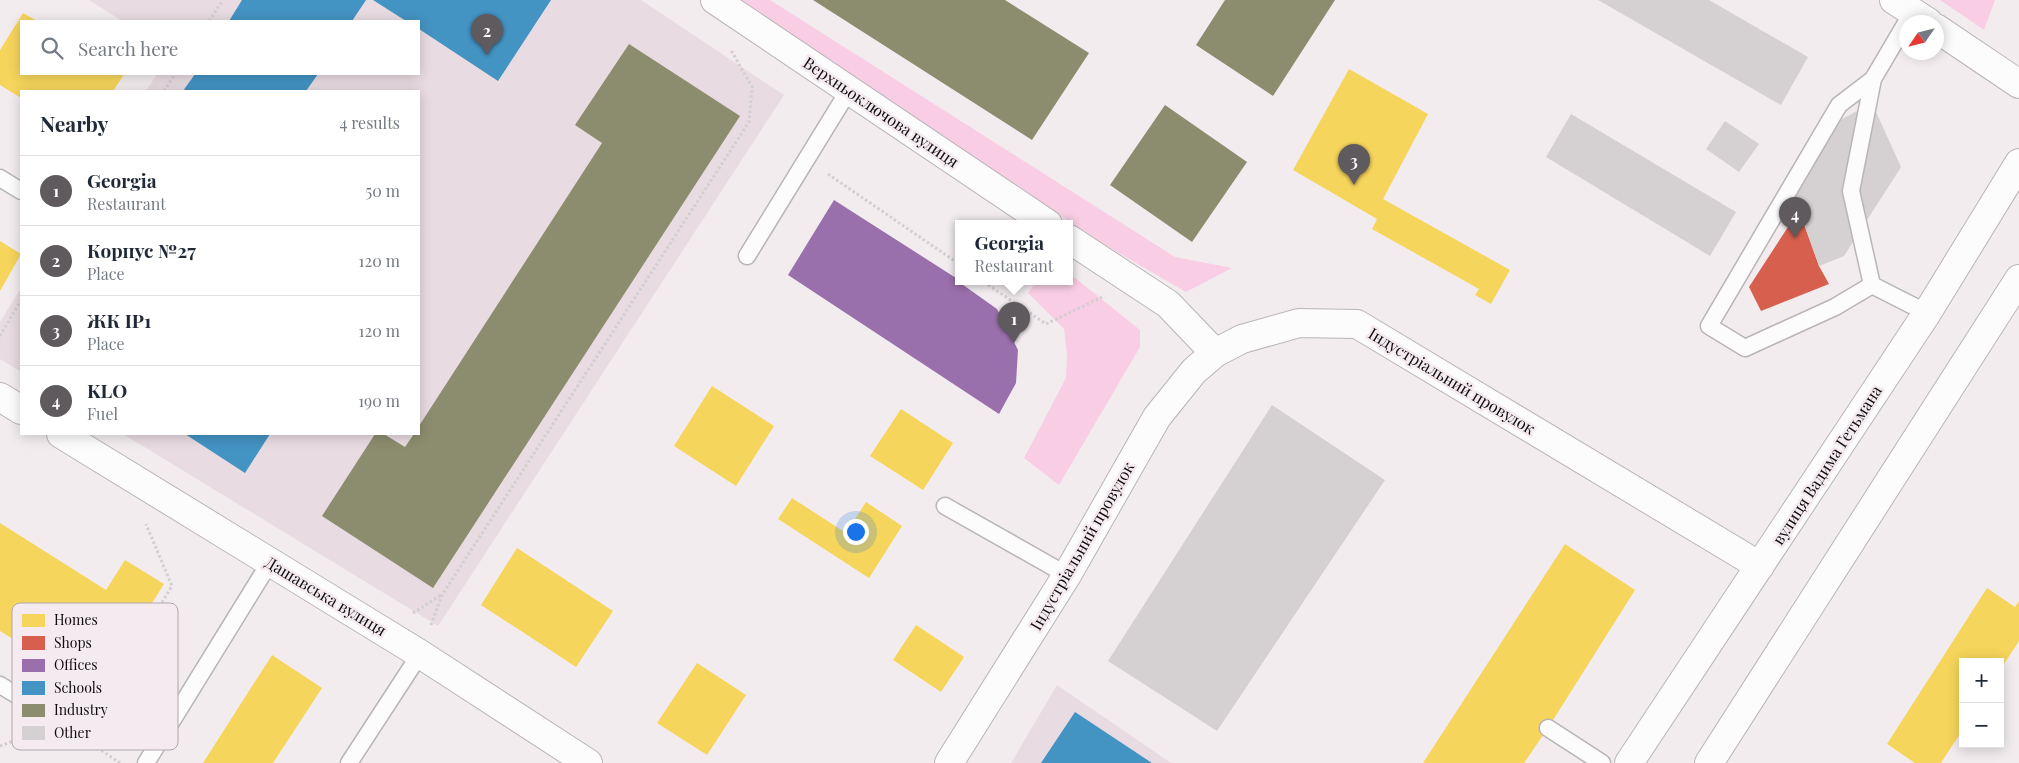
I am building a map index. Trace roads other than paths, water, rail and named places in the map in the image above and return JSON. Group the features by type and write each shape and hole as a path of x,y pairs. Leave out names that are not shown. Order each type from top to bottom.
{"main road":[{"name":"Верхньоключова вулиця","path":"715,0 1042,220"},
{"path":"1944,33 2019,84"},
{"name":"вулиця Вадима Гетьмана","path":"1630,763 1927,314 2019,163"},
{"path":"1073,241 1168,304 1215,353"},
{"path":"1709,763 2019,279"},
{"name":"Індустріальний провулок","path":"949,763 1067,575 1157,417 1194,371 1215,353 1242,339 1299,322 1357,324 1760,566"},
{"path":"0,397 20,409"},
{"name":"Дашавська вулиця","path":"62,435 420,654 588,763"}],"lane":[{"path":"1899,35 1873,79 1851,190 1872,285 1927,314"},
{"path":"1872,285 1834,307 1745,348 1710,326 1840,104 1873,79"},
{"path":"747,256 849,90"},
{"path":"0,178 20,190"},
{"path":"945,506 1067,575"},
{"path":"178,711 270,562"},
{"path":"349,763 420,654"},
{"path":"0,685 12,692"},
{"path":"1548,728 1602,763"},
{"path":"146,763 154,750"}],"place":[{"name":"Корпус №27","path":"487,55"},
{"name":"ЖК IP1","path":"1354,185"},
{"name":"KLO","path":"1795,238"},
{"name":"Georgia","path":"1014,343"}]}
